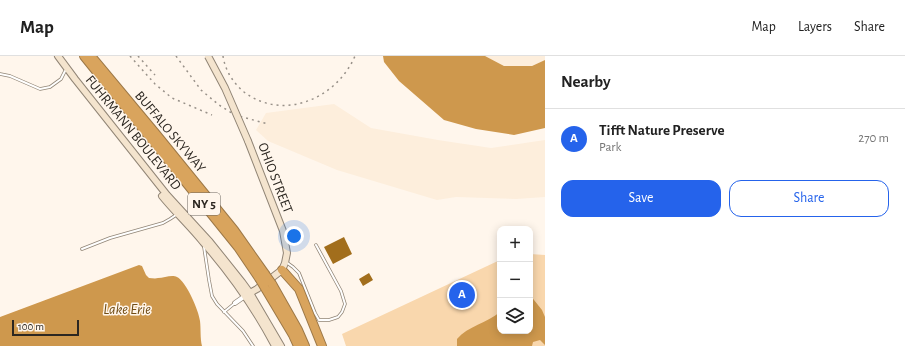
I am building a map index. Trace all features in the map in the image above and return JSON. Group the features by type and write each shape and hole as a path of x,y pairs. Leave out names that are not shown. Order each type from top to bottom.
{"highway":[{"name":"BUFFALO SKYWAY","path":"84,56 262,276"},
{"name":"BUFFALO SKYWAY","path":"91,56 234,230 268,286 298,330 305,346"},
{"path":"282,270 299,289 322,346"},
{"name":"BUFFALO SKYWAY","path":"268,286 298,346"}],"street":[{"name":"FUHRMANN BOULEVARD","path":"53,56 66,70 139,168 179,212 248,294 275,346"},
{"name":"FUHRMANN BOULEVARD","path":"58,56 66,70"},
{"name":"OHIO STREET","path":"208,56 225,88 248,141 283,231 287,253 282,270"},
{"name":"FUHRMANN BOULEVARD","path":"179,212 210,242 248,294 281,346"},
{"path":"235,303 282,270"}],"lane":[{"path":"0,74 10,76 40,89 50,87 61,79 66,70"},
{"path":"82,249 110,238 163,223 179,212"},
{"path":"202,240 206,252 212,296 224,312 243,331 253,346"},
{"path":"285,262 299,272 319,320 330,320 338,317 345,304 341,291 316,244"},
{"path":"224,312 235,303"}],"shaded area":[{"path":"485,56 545,56 545,60 532,66 504,66"},
{"path":"334,104 371,128 438,140 491,148 545,140 545,197 516,199 456,197 437,200 337,170 268,141 256,130 266,113"},
{"path":"533,254 545,255 545,346 346,346 342,334 497,261 497,334 533,334"}],"water":[{"path":"383,56 485,56 504,66 532,66 545,60 545,128 514,135 476,129 444,120 399,81 384,62"},
{"name":"Lake Erie","path":"139,265 142,266 149,278 175,276 181,280 192,297 199,316 202,346 0,346 0,317"},
{"path":"533,299 542,310 545,317 545,345 540,340 533,342 532,346 457,346 457,339 461,335 497,314 497,334 533,334"}],"building":[{"path":"344,237 352,254 333,264 324,247"},
{"path":"369,273 373,280 363,286 359,279"}],"railway":[{"path":"130,56 155,84 172,98 212,115"},
{"path":"138,56 155,75"},
{"path":"176,56 201,90 219,105 235,115 268,124"},
{"path":"223,56 233,80 244,92 260,101 276,105 292,105 308,101 323,94 336,84 347,71 355,56"}],"place":[{"name":"Tifft Nature Preserve","path":"462,295"}]}
